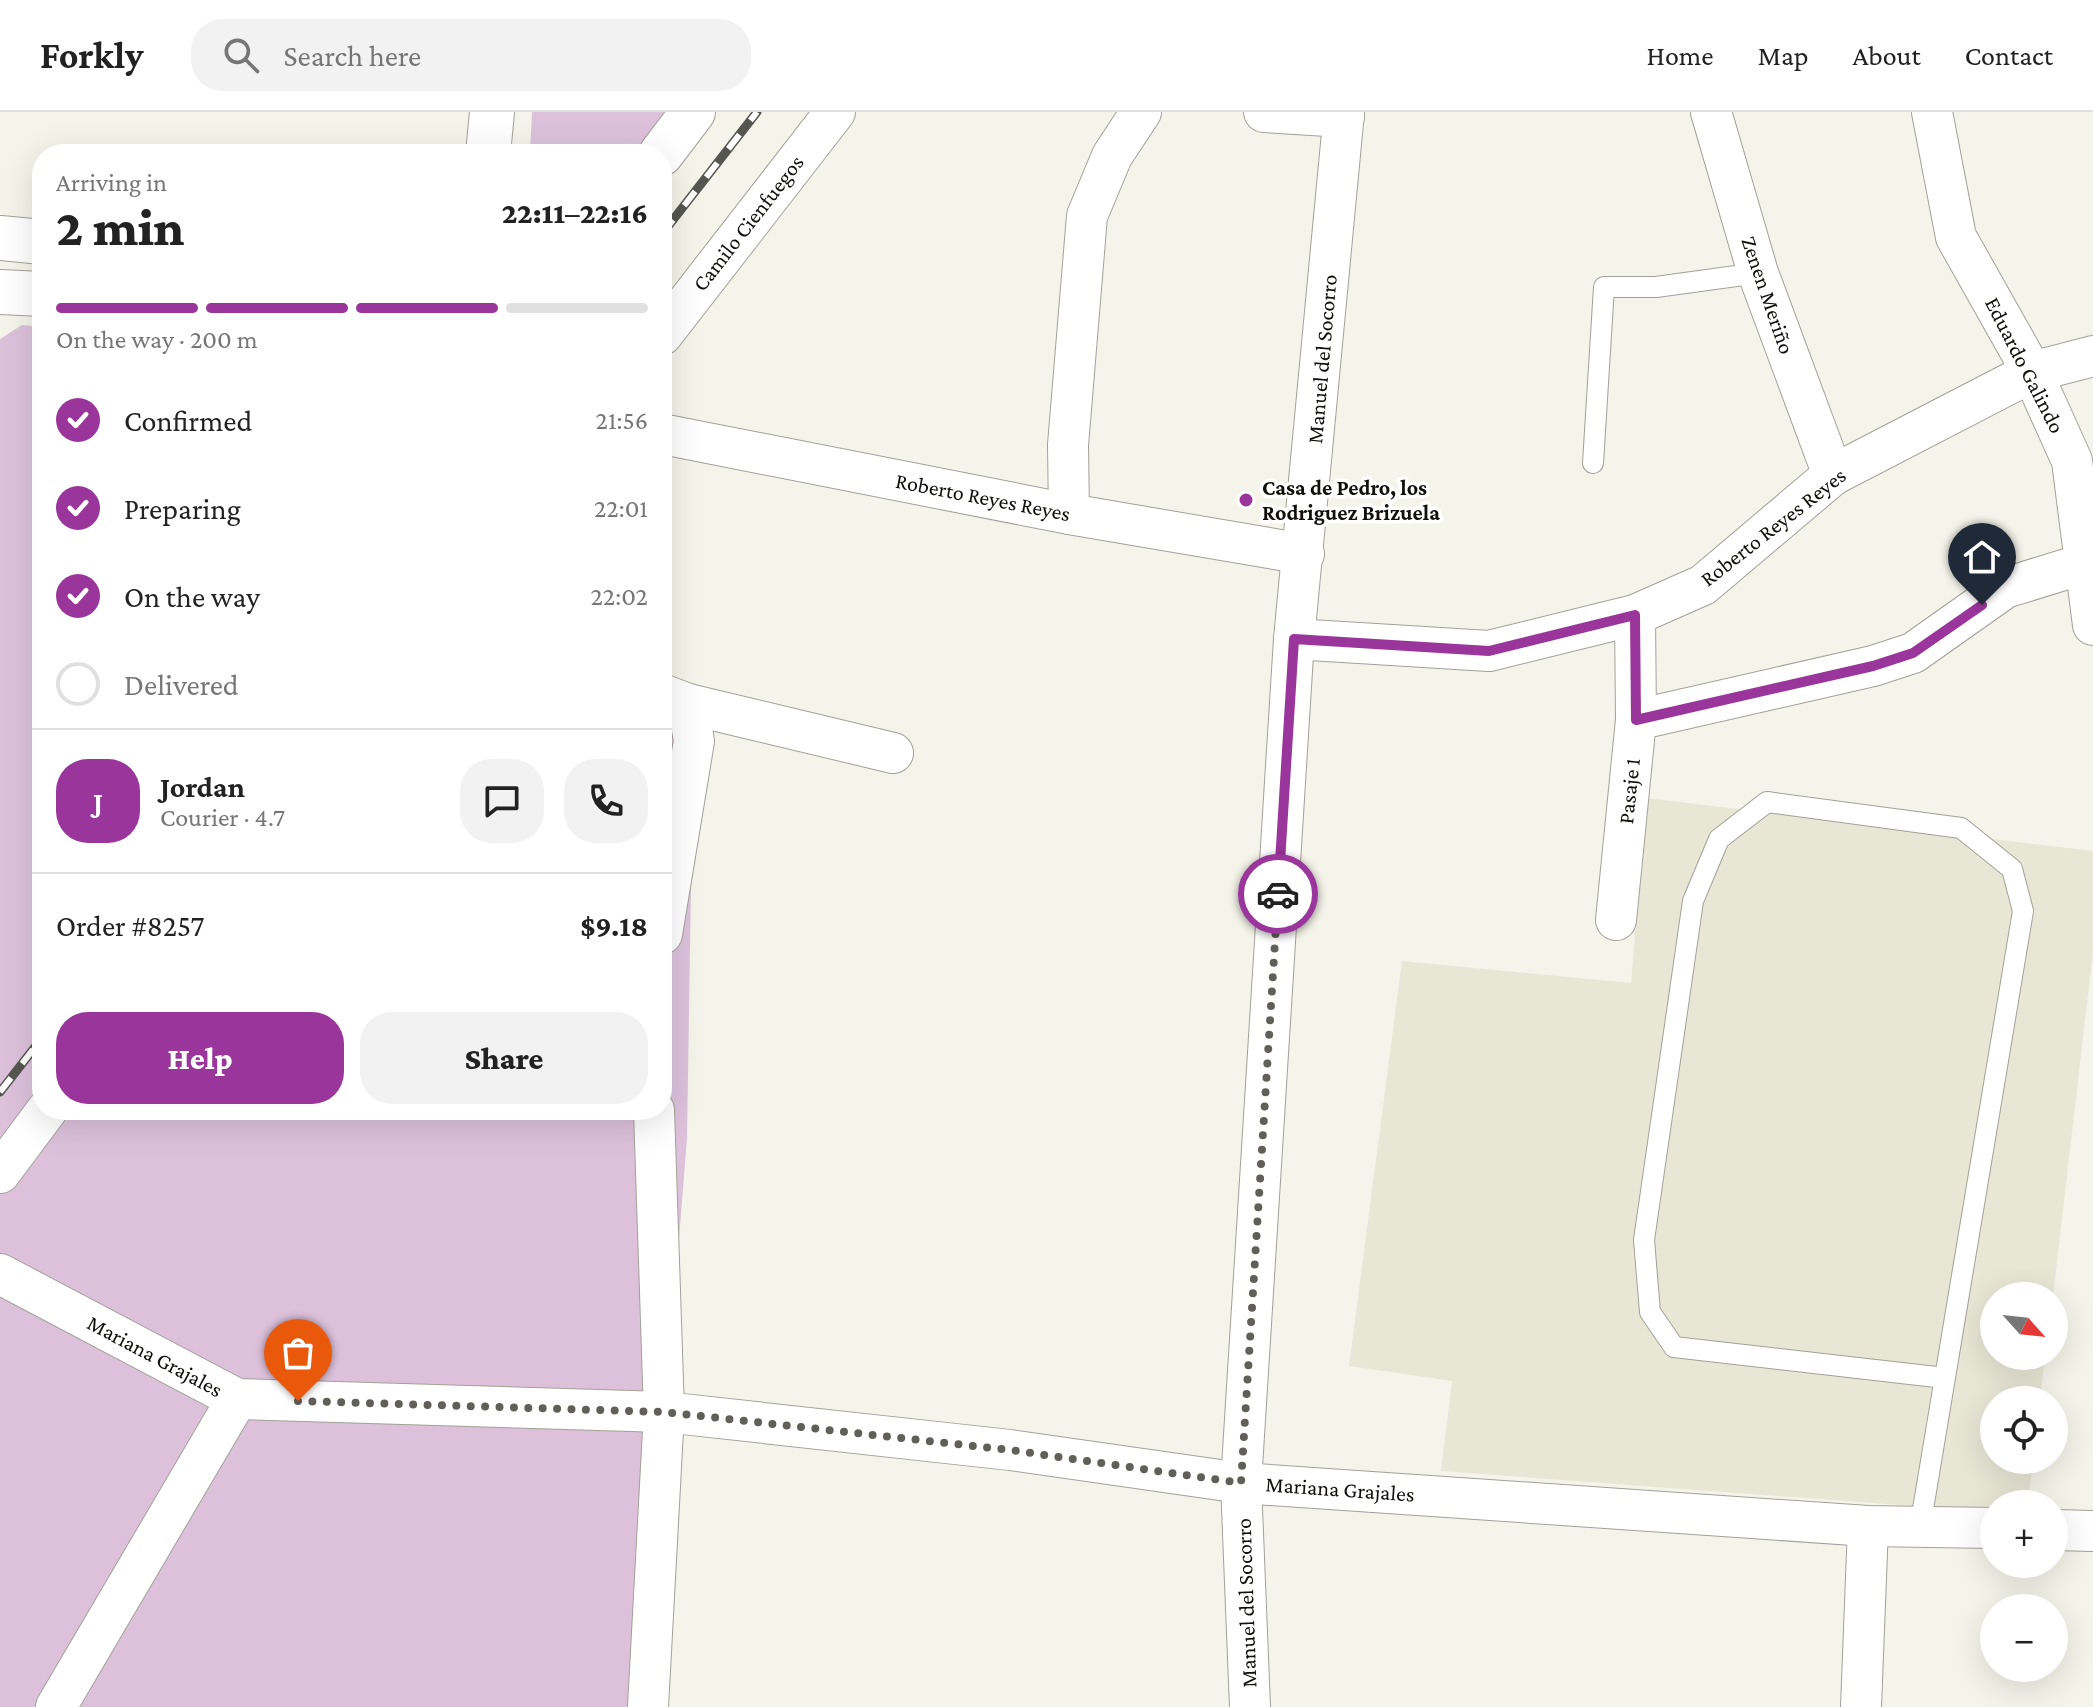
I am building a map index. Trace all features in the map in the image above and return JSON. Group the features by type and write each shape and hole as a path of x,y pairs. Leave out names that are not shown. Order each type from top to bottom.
{"main road":[{"path":"489,144 492,112"},
{"path":"669,144 693,112"},
{"path":"0,238 32,241"},
{"path":"0,292 32,294"}],"street":[{"name":"Camilo Cienfuegos","path":"672,322 835,112"},
{"path":"1069,514 1068,445 1087,216 1112,156 1141,112"},
{"path":"1264,112 1344,115"},
{"name":"Zenen Meriño","path":"1711,112 1758,273 1833,475"},
{"name":"Eduardo Galindo","path":"1932,112 1956,237 2032,372 2072,461 2088,565 2093,625"},
{"name":"Manuel del Socorro","path":"1250,1707 1241,1483 1294,639 1344,115"},
{"name":"Roberto Reyes Reyes","path":"1294,639 1489,651 1635,615 1703,585 1833,475 2032,372 2093,356"},
{"name":"Roberto Reyes Reyes","path":"672,436 1069,514 1304,554"},
{"path":"1636,720 1873,666 1913,653 2005,588 2088,565"},
{"name":"Pasaje 1","path":"1616,920 1636,720 1635,615"},
{"path":"675,699 893,753"},
{"path":"672,874 694,741 675,699"},
{"path":"0,1173 40,1120"},
{"path":"648,1707 664,1412 654,1120"},
{"name":"Mariana Grajales","path":"0,1274 237,1399 664,1412 1010,1450 1241,1483 1868,1526 1980,1528"},
{"path":"56,1707 237,1399"},
{"path":"1861,1707 1868,1526"},
{"path":"2068,1530 2093,1531"}],"lane":[{"path":"1593,463 1604,287 1656,287 1758,273"},
{"path":"1920,1527 1945,1378 2023,911 2012,869 1961,828 1767,802 1719,839 1693,901 1644,1240 1650,1312 1674,1347 1945,1378"}],"shaded area":[{"path":"532,112 665,112 642,144 530,144"},
{"path":"22,325 32,326 32,1120 672,1120 672,704 707,735 691,882 687,1138 642,1707 0,1707 0,339"},
{"path":"1646,798 2093,851 2093,952 2055,1282 1980,1282 1980,1370 2043,1370 2042,1386 1980,1386 1980,1474 2031,1474 2030,1490 1980,1490 1980,1511 1441,1471 1452,1381 1349,1366 1402,961 1631,983"}],"railway":[{"path":"672,221 757,112"},
{"path":"0,1092 32,1051"}],"way so far":[{"path":"298,1401 664,1412 1010,1450 1241,1483 1278,894"}],"place":[{"name":"Casa de Pedro, los Rodriguez Brizuela","path":"1246,500"}],"route":[{"path":"1278,894 1294,639 1489,651 1635,615 1636,720 1873,666 1913,653 1982,605"}]}
